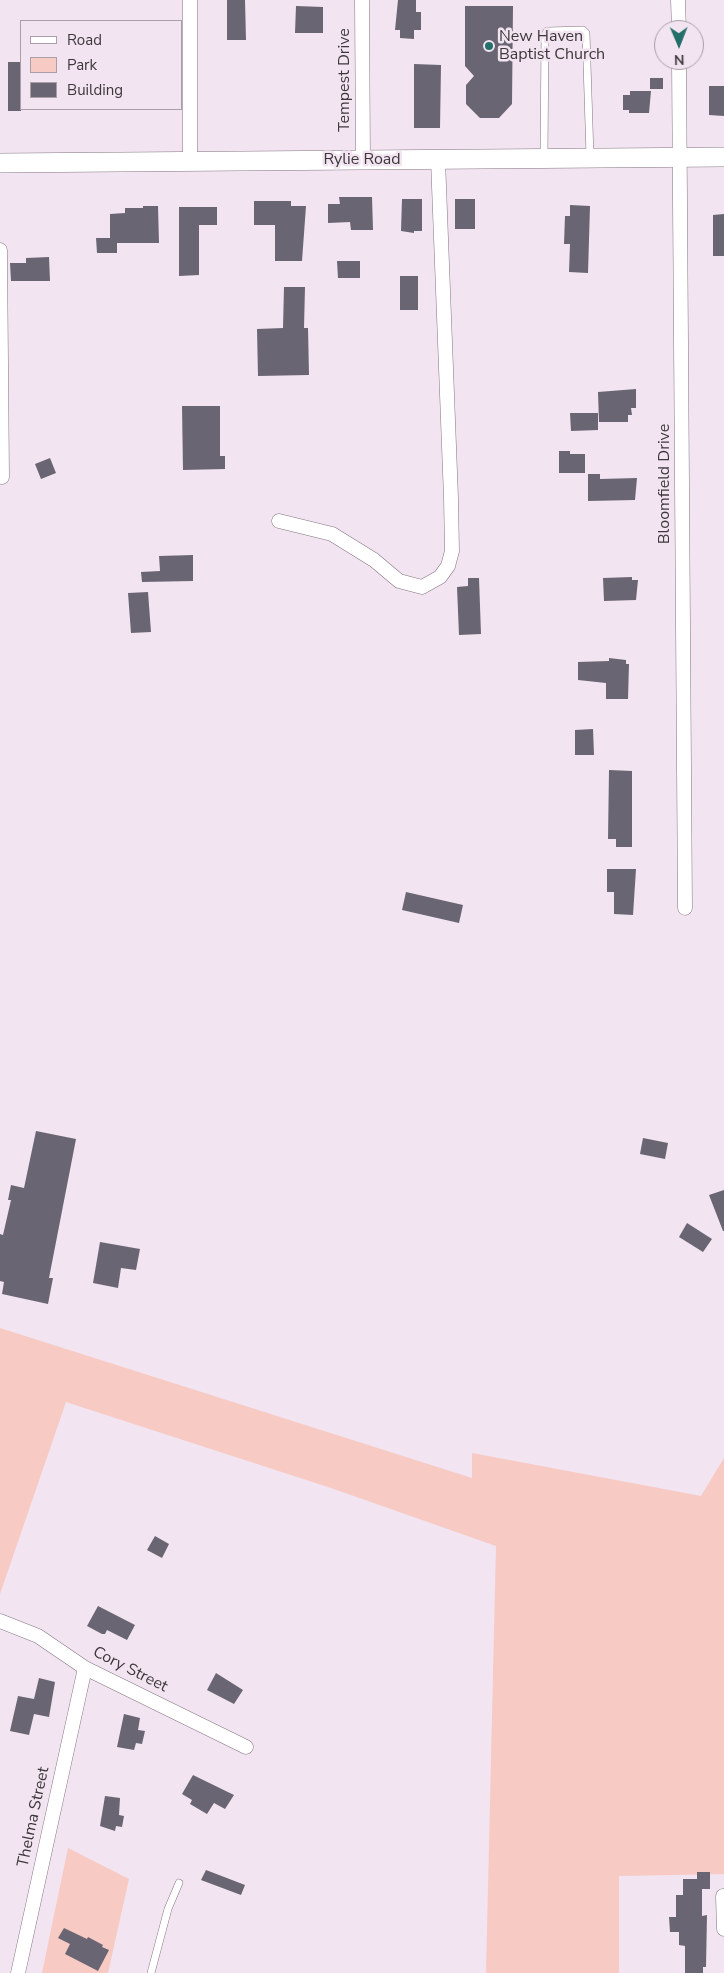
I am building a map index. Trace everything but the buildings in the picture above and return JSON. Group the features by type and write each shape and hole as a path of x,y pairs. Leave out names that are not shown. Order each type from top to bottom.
{"street":[{"path":"190,0 190,160"},
{"name":"Tempest Drive","path":"362,0 363,160"},
{"path":"678,0 679,20"},
{"name":"Bloomfield Drive","path":"679,70 686,908"},
{"name":"Rylie Road","path":"0,163 724,157"},
{"path":"279,521 332,534 374,560 399,581 422,587 440,577 448,566 452,551 451,498 438,160"},
{"path":"0,250 2,477"},
{"name":"Cory Street","path":"0,1621 38,1636 85,1668 246,1747"},
{"name":"Thelma Street","path":"18,1973 85,1668"},
{"path":"723,1896 724,1929"}],"lane":[{"path":"544,159 545,35 547,31 583,30 586,33 590,159"},
{"path":"151,1973 168,1909 178,1883"}],"green space":[{"path":"0,1328 472,1478 472,1453 701,1496 724,1458 724,1874 619,1876 619,1973 486,1973 496,1546 331,1488 66,1402 0,1594"},
{"path":"68,1848 129,1879 108,1973 42,1973"}],"place":[{"name":"New Haven Baptist Church","path":"489,46"}]}
